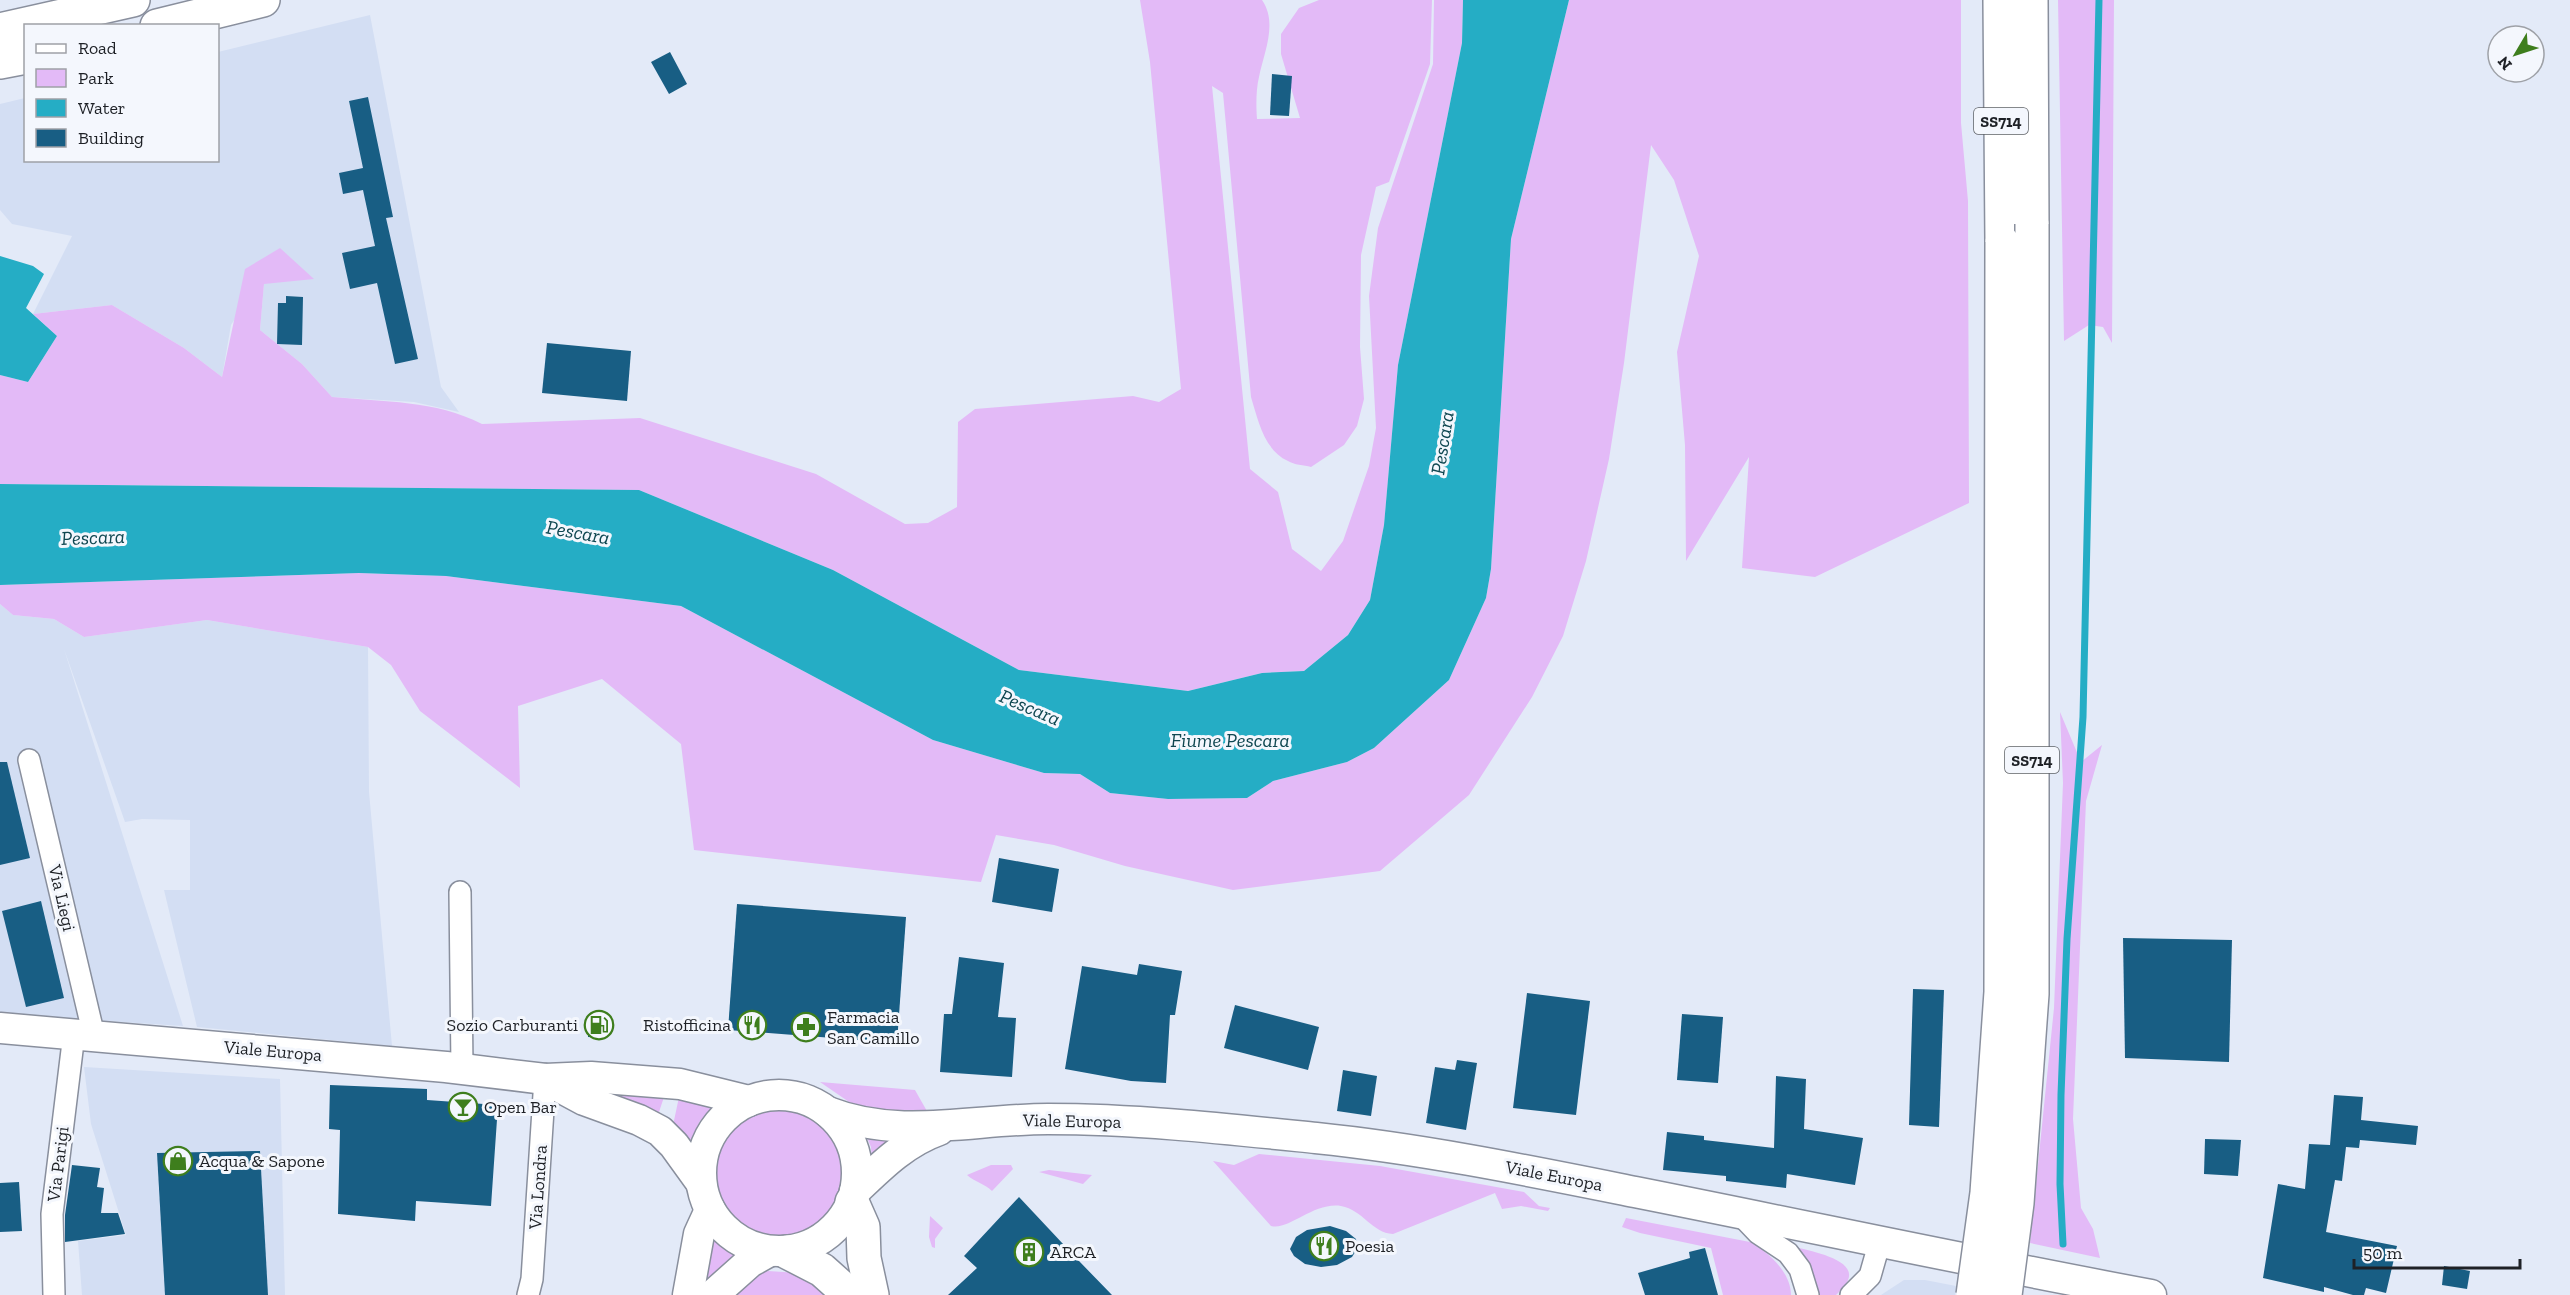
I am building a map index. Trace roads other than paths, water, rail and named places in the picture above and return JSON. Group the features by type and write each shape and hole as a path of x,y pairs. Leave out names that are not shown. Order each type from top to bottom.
{"highway":[{"path":"27,24 133,0"},
{"path":"165,24 263,0"},
{"name":"SS714","path":"1973,1295 1987,1193 2001,992 2000,0"},
{"name":"SS714","path":"2005,1295 2017,1203 2032,994 2031,0"},
{"path":"0,30 24,25"},
{"path":"0,62 24,57"},
{"path":"854,1196 863,1227 864,1258 872,1295"},
{"path":"778,1252 822,1270 850,1295"}],"main road":[{"name":"Viale Europa","path":"0,1028 462,1068 545,1079 591,1077 680,1084 749,1101"},
{"name":"Viale Europa","path":"545,1079 584,1100 639,1120 660,1131 680,1152 700,1181"},
{"path":"713,1295 750,1262 778,1252 808,1246 827,1236 837,1226 854,1196 857,1166 853,1148 844,1131 828,1112 809,1101 789,1095 762,1096 729,1112 708,1138 701,1159 700,1181 710,1210 718,1223 734,1238 754,1248 778,1252"},
{"name":"Viale Europa","path":"828,1112 854,1121 894,1127 950,1126 1006,1120 1050,1119 1176,1126 1318,1138 1471,1161 2151,1295"},
{"name":"Viale Europa","path":"854,1196 884,1163 903,1148 922,1136 950,1126"},
{"path":"688,1295 699,1234 710,1210"}],"street":[{"name":"Via Liegi","path":"29,760 84,1035"},
{"path":"460,892 462,1068"},
{"name":"Via Parigi","path":"54,1295 52,1214 84,1035"},
{"name":"Via Londra","path":"530,1287 545,1079"},
{"path":"1737,1212 1758,1233 1788,1253 1800,1269 1808,1295"},
{"path":"1851,1295 1870,1276 1880,1241"},
{"path":"530,1287 548,1295"}],"water":[{"name":"Fiume Pescara","path":"1463,0 1569,0 1511,239 1491,569 1486,598 1449,680 1374,748 1347,762 1273,781 1247,798 1168,799 1110,793 1080,774 1044,773 933,740 681,606 446,576 359,573 0,585 0,484 639,490 833,570 1019,670 1188,691 1262,673 1304,671 1348,635 1370,600 1384,525 1398,365 1462,43"},
{"path":"0,256 33,266 44,274 26,308 57,336 28,382 0,375"}],"waterway":[{"path":"2063,1244 2060,1184 2061,1095 2067,939 2083,717 2099,0"}],"place":[{"name":"Sozio Carburanti","path":"599,1025"},
{"name":"Ristofficina","path":"752,1025"},
{"name":"Farmacia San Camillo","path":"806,1027"},
{"name":"Open Bar","path":"463,1107"},
{"name":"Acqua & Sapone","path":"178,1161"},
{"name":"Poesia","path":"1324,1246"},
{"name":"ARCA","path":"1029,1252"}],"water label":[{"name":"Pescara","path":"1442,443"},
{"name":"Pescara","path":"578,532"},
{"name":"Pescara","path":"93,537"},
{"name":"Pescara","path":"1030,707"}]}
